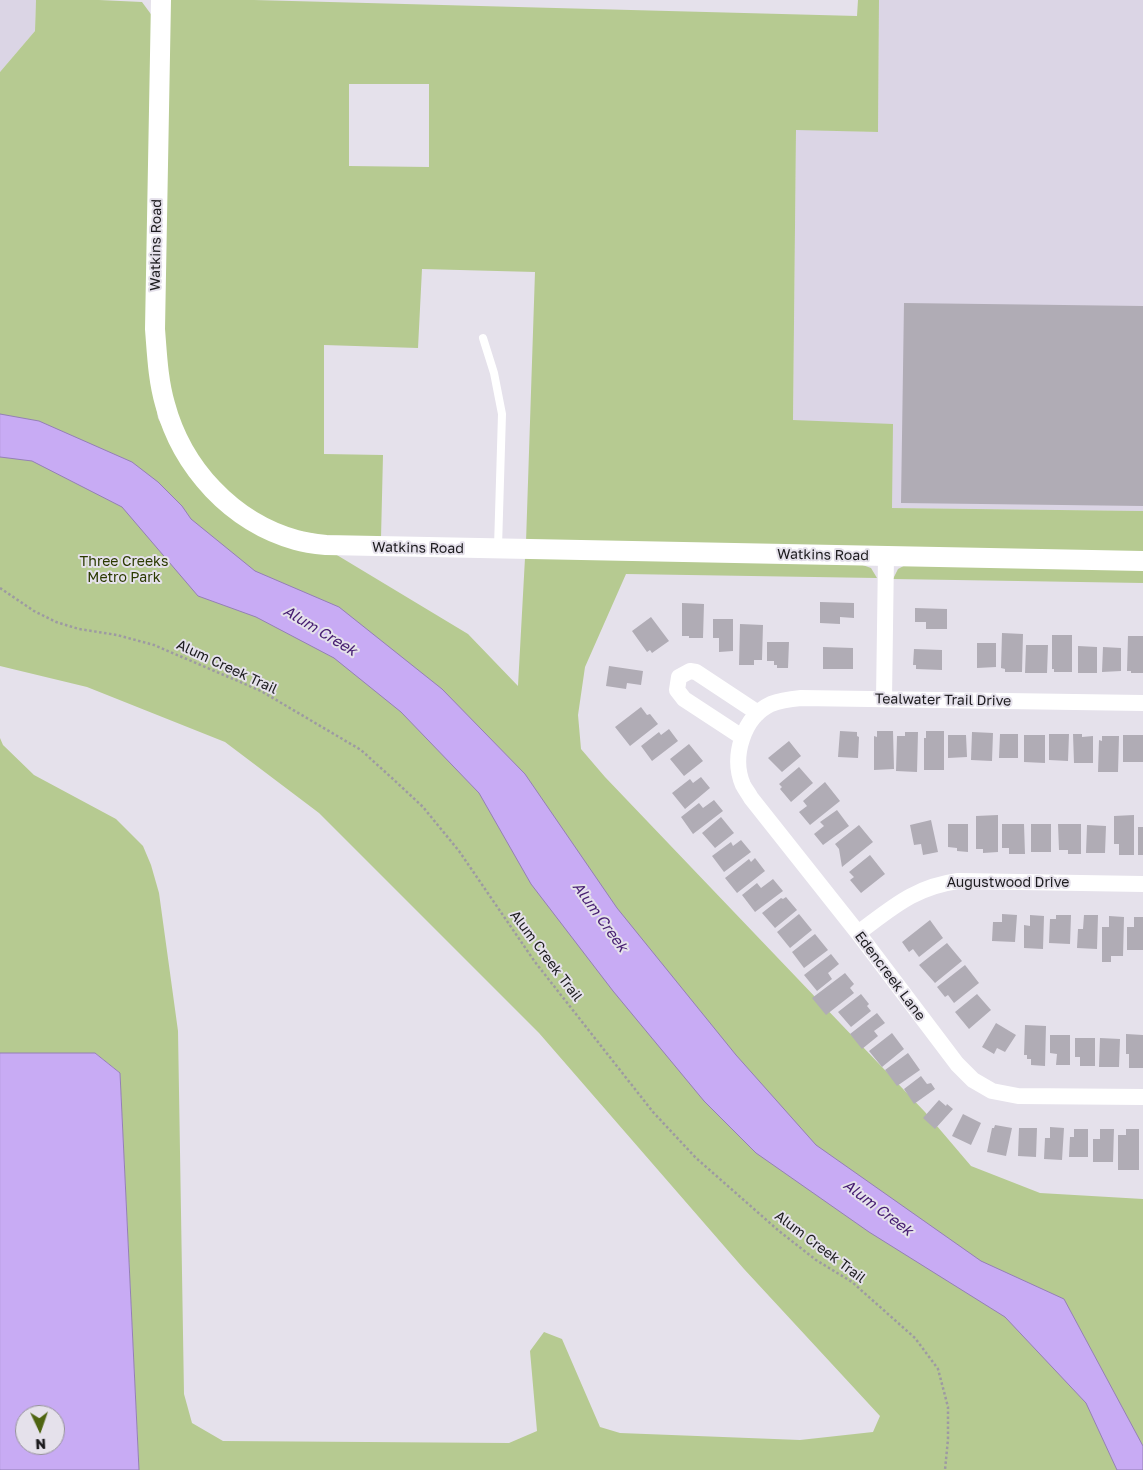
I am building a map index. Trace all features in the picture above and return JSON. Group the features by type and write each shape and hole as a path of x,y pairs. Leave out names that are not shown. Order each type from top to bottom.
{"street":[{"name":"Watkins Road","path":"161,0 155,329 157,355 165,404 176,435 201,476 219,496 242,515 296,540 326,545 1143,561"},
{"path":"884,699 886,556"},
{"path":"742,738 684,700 677,690 679,677 690,671 696,672 754,718"},
{"name":"Tealwater Trail Drive","path":"754,718 770,705 784,700 802,698 1143,703"},
{"name":"Edencreek Lane","path":"754,718 742,738 739,766 743,784 747,791 957,1064 973,1080 992,1091 1018,1096 1143,1097"},
{"name":"Augustwood Drive","path":"858,933 906,898 940,884 958,882 1143,884"}],"lane":[{"path":"484,338 494,373 502,414 498,549"}],"path":[{"name":"Alum Creek Trail","path":"0,588 34,611 56,622 79,629 118,635 154,645 261,691 361,750 393,779 423,807 459,851 535,962 654,1112 696,1158 779,1231 816,1260 852,1282 915,1338 938,1369 948,1407 948,1440 945,1470"}],"shaded area":[{"path":"0,0 36,0 35,31 0,72"},
{"path":"879,0 1143,0 1143,511 892,508 793,420 796,129 878,132"}],"green space":[{"name":"Three Creeks Metro Park","path":"36,0 142,2 153,17 149,363 158,418 179,460 194,455 172,408 163,349 170,0 254,0 857,16 858,0 879,0 878,132 796,130 793,420 893,424 892,508 1143,511 1143,553 526,542 535,272 422,269 418,348 324,345 324,454 383,455 381,538 320,535 297,531 468,634 518,686 525,558 857,563 871,568 877,578 626,574 585,667 578,715 581,749 605,777 925,1112 971,1166 1040,1193 1143,1199 1143,1470 139,1470 120,1073 95,1053 0,1053 0,738 3,745 34,775 116,819 143,846 159,893 178,1031 184,1394 192,1423 223,1441 509,1443 537,1431 530,1351 544,1332 562,1339 600,1427 620,1433 800,1440 873,1432 880,1416 744,1269 539,1033 319,813 225,742 87,687 0,666 0,72 35,31","holes":["349,84 429,84 429,167 349,166"]},
{"path":"909,563 1143,566 1143,583 893,579 898,569"}],"water":[{"name":"Alum Creek","path":"0,414 39,421 132,462 158,482 182,506 191,519 255,571 339,607 442,689 525,774 617,908 736,1055 816,1145 981,1261 1064,1299 1143,1446 1143,1470 1117,1470 1086,1403 1005,1317 869,1232 756,1153 704,1101 613,991 531,884 479,793 401,712 334,658 256,617 198,596 122,507 32,461 0,457"},
{"path":"0,1053 95,1053 120,1073 139,1470 0,1470"}],"building":[{"path":"904,303 1143,306 1143,506 901,503"},
{"path":"820,602 854,603 854,618 840,617 840,624 820,623"},
{"path":"682,603 704,604 703,638 682,636"},
{"path":"915,608 947,609 947,629 926,629 926,622 915,622"},
{"path":"651,617 669,641 652,653 650,650 647,652 632,631"},
{"path":"713,619 733,619 733,651 719,652 719,638 713,638"},
{"path":"740,624 763,625 762,660 754,660 754,665 739,665"},
{"path":"1002,633 1023,634 1022,672 1005,672 1005,669 1001,668"},
{"path":"1052,635 1072,635 1072,672 1054,672 1054,669 1052,669"},
{"path":"1128,636 1143,636 1143,673 1127,671"},
{"path":"767,642 789,642 788,668 777,668 777,665 774,665 774,661 767,661"},
{"path":"977,643 996,643 996,667 977,668"},
{"path":"1026,645 1048,645 1047,673 1025,673"},
{"path":"1078,646 1097,647 1097,673 1078,673"},
{"path":"823,647 853,648 853,669 823,669"},
{"path":"1103,647 1121,648 1121,671 1102,672"},
{"path":"914,649 942,650 942,670 916,669 916,665 913,665"},
{"path":"609,666 643,671 641,685 627,683 626,689 606,686"},
{"path":"641,707 658,724 630,746 615,727"},
{"path":"669,729 678,741 652,761 641,746 659,732 661,735"},
{"path":"840,731 857,732 859,737 858,758 838,757"},
{"path":"877,731 893,731 894,769 874,770 874,736 877,737"},
{"path":"926,731 944,731 944,770 924,770 924,738 926,738"},
{"path":"905,732 918,732 917,772 896,771 897,736 905,736"},
{"path":"972,732 993,733 992,761 971,760"},
{"path":"1000,734 1018,734 1018,758 999,758"},
{"path":"1049,734 1069,734 1068,761 1049,760"},
{"path":"1073,734 1082,734 1082,737 1093,736 1093,763 1074,763"},
{"path":"948,735 966,735 967,757 948,758"},
{"path":"1024,735 1045,735 1045,763 1024,762"},
{"path":"1123,735 1143,735 1143,762 1123,762"},
{"path":"1102,736 1119,736 1118,772 1098,772 1099,740 1102,741"},
{"path":"789,741 801,756 782,772 768,758"},
{"path":"689,744 703,761 684,776 670,759"},
{"path":"799,767 813,783 791,802 780,789 782,787 779,784"},
{"path":"701,777 710,788 685,809 672,793 690,779 693,783"},
{"path":"825,782 840,801 810,825 799,812 807,806 803,801"},
{"path":"714,800 723,811 693,834 681,817 699,803 703,808"},
{"path":"837,810 849,826 823,845 814,834 824,826 820,822"},
{"path":"998,815 998,852 983,853 983,849 976,849 976,816"},
{"path":"1134,815 1134,855 1119,855 1119,844 1114,844 1114,816"},
{"path":"721,817 734,833 715,848 702,833"},
{"path":"931,820 938,852 923,855 921,844 914,845 910,825"},
{"path":"948,824 968,824 968,852 957,851 957,848 948,847"},
{"path":"1002,824 1024,824 1025,854 1009,854 1009,848 1002,848"},
{"path":"1031,824 1051,824 1051,852 1031,852"},
{"path":"1058,824 1081,824 1081,854 1068,854 1068,850 1059,850"},
{"path":"859,825 873,842 842,867 839,849 835,844"},
{"path":"1087,825 1106,826 1105,853 1086,853"},
{"path":"1138,827 1143,827 1143,855 1138,855"},
{"path":"741,840 751,852 724,872 712,856 731,842 733,846"},
{"path":"870,855 885,874 861,893 850,880 854,877 849,872"},
{"path":"755,858 765,871 737,893 725,878 749,859 751,862"},
{"path":"773,879 783,891 755,912 742,895 757,883 761,888"},
{"path":"786,897 797,910 775,928 762,913 781,898"},
{"path":"799,914 812,930 790,948 777,932"},
{"path":"1002,914 1017,915 1015,942 992,941 993,922 1002,922"},
{"path":"1030,915 1044,916 1043,949 1024,948 1024,925 1030,926"},
{"path":"1056,915 1071,915 1070,944 1049,943 1050,919 1056,919"},
{"path":"1084,915 1098,915 1097,949 1077,948 1078,929 1083,929"},
{"path":"1109,916 1124,917 1123,956 1111,956 1111,962 1102,962 1102,927 1109,927"},
{"path":"1134,917 1143,917 1143,950 1127,950 1127,927 1134,927"},
{"path":"930,920 943,938 919,957 913,949 909,952 902,942"},
{"path":"815,934 828,950 804,968 792,952"},
{"path":"947,943 962,961 935,983 919,965"},
{"path":"831,954 839,964 828,973 832,979 817,991 804,975"},
{"path":"965,965 979,983 954,1003 948,995 945,997 937,987"},
{"path":"845,973 854,984 850,988 854,993 826,1015 812,998"},
{"path":"861,994 869,1004 867,1006 871,1011 851,1027 838,1012"},
{"path":"977,994 991,1010 969,1029 955,1012"},
{"path":"877,1013 885,1023 874,1031 878,1036 862,1049 850,1034"},
{"path":"996,1023 1016,1035 1005,1052 997,1048 994,1054 982,1047"},
{"path":"1025,1025 1046,1026 1045,1066 1031,1065 1031,1059 1027,1059 1027,1055 1024,1055"},
{"path":"892,1033 904,1049 882,1067 869,1051"},
{"path":"1126,1034 1143,1035 1143,1068 1129,1068 1129,1054 1126,1054"},
{"path":"1050,1035 1070,1035 1070,1065 1056,1065 1057,1054 1050,1053"},
{"path":"1075,1038 1095,1038 1095,1066 1080,1066 1080,1057 1075,1057"},
{"path":"1100,1038 1120,1039 1119,1067 1099,1067"},
{"path":"908,1053 920,1070 897,1086 885,1070"},
{"path":"921,1076 927,1084 931,1083 935,1089 914,1104 904,1089"},
{"path":"939,1100 953,1109 935,1129 923,1118"},
{"path":"963,1114 981,1123 971,1145 952,1136"},
{"path":"995,1125 1012,1128 1006,1156 987,1152 992,1128"},
{"path":"1050,1127 1064,1128 1062,1160 1044,1159 1045,1138 1050,1138"},
{"path":"1019,1128 1037,1128 1036,1157 1018,1156"},
{"path":"1074,1129 1088,1129 1088,1157 1069,1157 1070,1137 1074,1137"},
{"path":"1100,1129 1114,1129 1113,1162 1093,1162 1093,1139 1100,1139"},
{"path":"1126,1129 1139,1129 1139,1170 1118,1170 1118,1135 1126,1135"}]}
